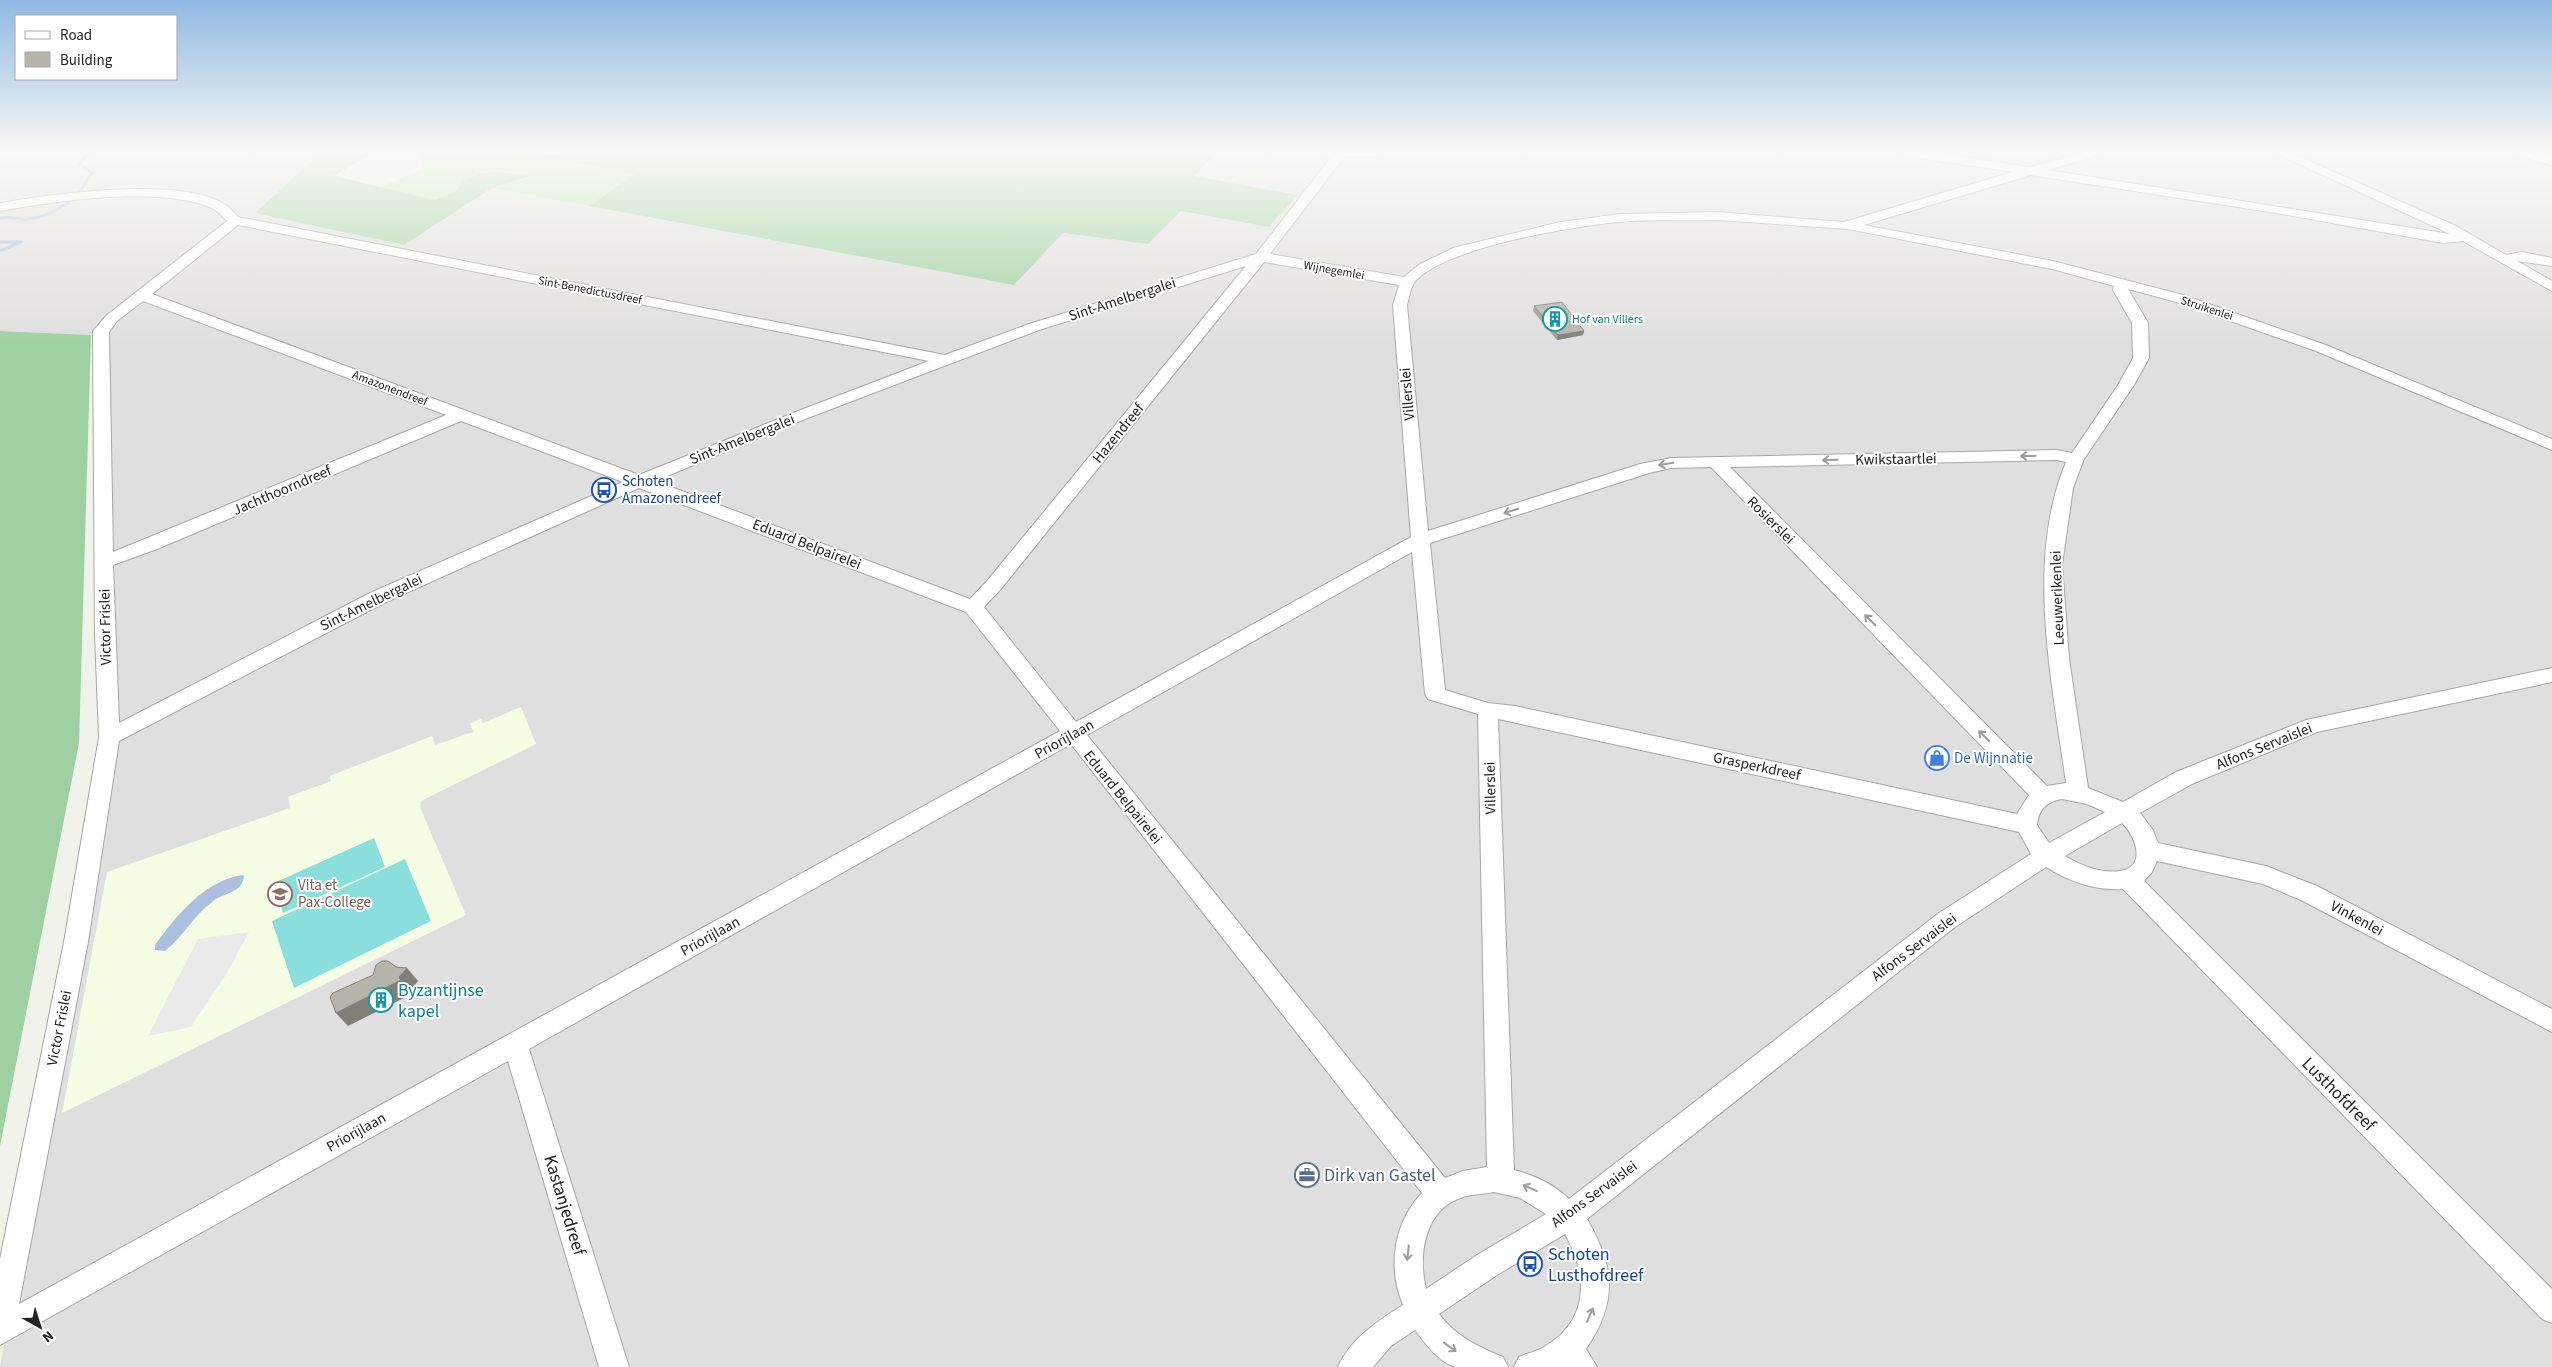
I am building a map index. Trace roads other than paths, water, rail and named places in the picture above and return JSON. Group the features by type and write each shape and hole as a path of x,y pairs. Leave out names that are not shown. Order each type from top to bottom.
{"street":[{"path":"231,216 234,220"},
{"name":"Hazendreef","path":"973,607 994,585 1292,216"},
{"path":"1407,282 1425,267 1458,251 1560,226 1620,218 1718,216 1845,226 1879,216"},
{"path":"2314,216 2443,239 2467,237"},
{"path":"2423,216 2467,237 2552,287"},
{"name":"Victor Frislei","path":"0,1330 76,942 109,736 104,562 101,331 112,318 227,229 234,220"},
{"name":"Sint-Benedictusdreef","path":"234,220 945,360"},
{"name":"Struikenlei","path":"1845,226 2053,264 2187,301 2320,348 2440,396 2552,445"},
{"path":"2506,259 2522,256 2552,262"},
{"name":"Wijnegemlei","path":"1260,258 1407,282"},
{"name":"Sint-Amelbergalei","path":"109,736 128,729 242,666 377,598 639,481 945,360 1120,299 1260,258"},
{"name":"Villerslei","path":"1407,282 1400,304 1435,694 1488,710 1501,1179"},
{"name":"Leeuwerikenlei","path":"2078,791 2059,658 2053,565 2064,488 2076,459 2142,358 2140,323 2120,290 2123,282"},
{"name":"Amazonendreef","path":"141,294 639,481"},
{"name":"Jachthoorndreef","path":"104,562 177,534 460,415"},
{"name":"Kwikstaartlei","path":"1715,462 2057,455 2076,459"},
{"path":"1420,540 1646,468 1671,463 1715,462"},
{"name":"Rosierslei","path":"1715,462 2042,795"},
{"name":"Eduard Belpairelei","path":"639,481 973,607 1441,1195"},
{"name":"Priorijlaan","path":"0,1330 1420,540"},
{"name":"Alfons Servaislei","path":"1352,1367 1381,1336 1487,1264 1569,1216 1947,920 2047,855 2184,778 2313,725 2552,675"},
{"name":"Grasperkdreef","path":"1488,710 1524,715 2026,825"},
{"path":"2062,791 2078,791 2105,801 2124,813 2140,829 2148,850 2144,866 2127,878 2108,880 2086,876 2064,867 2047,855 2034,840 2026,825 2030,806 2042,795 2062,791"},
{"name":"Vinkenlei","path":"2148,850 2266,875 2309,893 2552,1021"},
{"name":"Lusthofdreef","path":"2127,878 2552,1309"},
{"name":"Kastanjedreef","path":"515,1044 614,1367"},
{"path":"1493,1367 1462,1356 1444,1343 1429,1328 1419,1311 1410,1288 1407,1266 1408,1245 1415,1225 1426,1208 1441,1195 1470,1181 1501,1179 1528,1186 1550,1198 1569,1216 1584,1236 1590,1252 1596,1284 1590,1316 1583,1330 1575,1358 1554,1359 1529,1367"}],"waterway":[{"path":"0,218 33,219 42,216"},
{"path":"0,242 21,242 0,251"}],"place":[{"name":"Hof van Villers","path":"1555,319"},
{"name":"Schoten Amazonendreef","path":"604,490"},
{"name":"De Wijnnatie","path":"1937,758"},
{"name":"Vita et Pax-College","path":"280,894"},
{"name":"Byzantijnse kapel","path":"381,1000"},
{"name":"Dirk van Gastel","path":"1307,1175"},
{"name":"Schoten Lusthofdreef","path":"1530,1264"}]}
